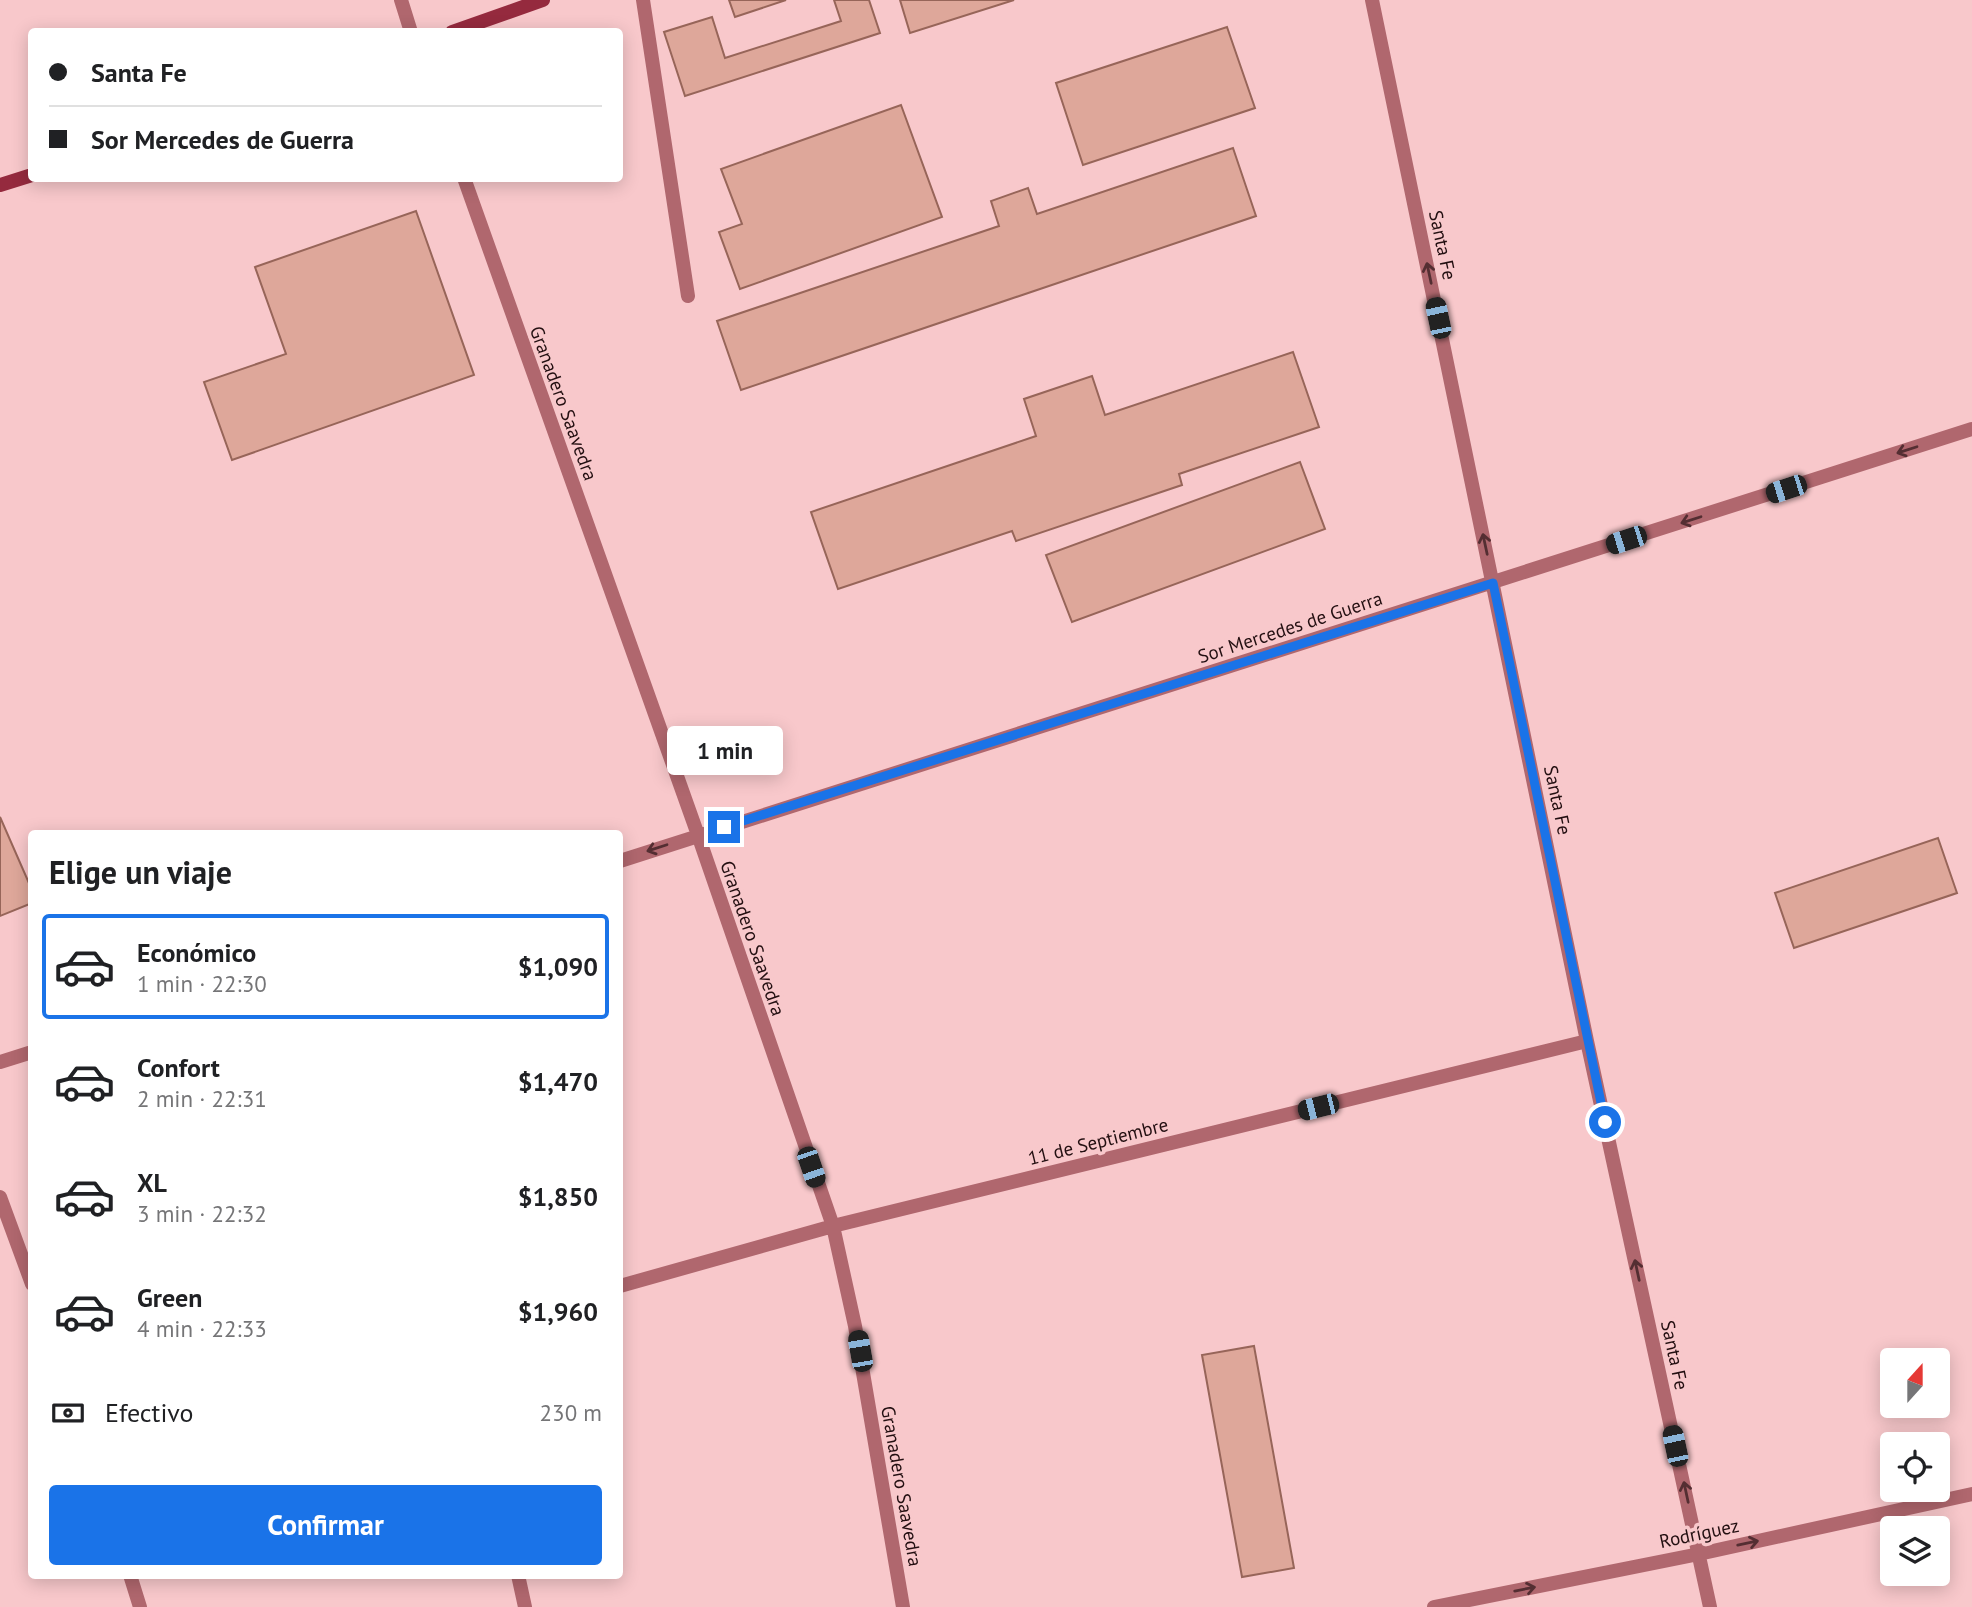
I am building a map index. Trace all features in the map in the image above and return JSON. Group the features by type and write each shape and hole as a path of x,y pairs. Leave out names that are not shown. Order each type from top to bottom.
{"main road":[{"path":"463,28 543,0"},
{"path":"0,185 28,176"}],"street":[{"path":"401,0 410,28"},
{"path":"643,0 688,296"},
{"name":"Santa Fe","path":"1372,0 1587,1041 1710,1607"},
{"name":"Granadero Saavedra","path":"465,182 698,835 833,1226 855,1326 903,1607"},
{"name":"Sor Mercedes de Guerra","path":"623,859 1972,429"},
{"name":"11 de Septiembre","path":"623,1285 833,1226 1587,1041"},
{"path":"0,1062 28,1053"},
{"path":"0,1197 28,1273"},
{"name":"Rodríguez","path":"1434,1607 1699,1554 1972,1494"},
{"path":"131,1579 140,1607"},
{"path":"519,1579 525,1607"}],"building":[{"path":"729,0 786,0 735,17"},
{"path":"834,0 869,0 880,33 685,96 664,32 712,17 725,58 841,21"},
{"path":"900,0 1014,0 910,33"},
{"path":"1227,27 1255,108 1083,165 1056,83"},
{"path":"901,105 942,217 740,289 719,232 742,224 721,169"},
{"path":"1233,148 1256,216 741,390 717,321 999,226 991,201 1028,188 1037,214"},
{"path":"416,211 474,375 232,460 204,382 286,354 255,267"},
{"path":"1293,352 1319,427 1179,474 1182,485 1016,541 1012,531 838,589 811,512 1036,436 1024,399 1092,376 1105,415"},
{"path":"1300,462 1325,529 1072,622 1046,555"},
{"path":"0,817 28,881 28,905 0,916"},
{"path":"1938,838 1957,893 1794,948 1775,893"},
{"path":"1254,1346 1294,1568 1242,1577 1202,1355"}],"route":[{"path":"724,827 1493,583 1605,1122"}]}
